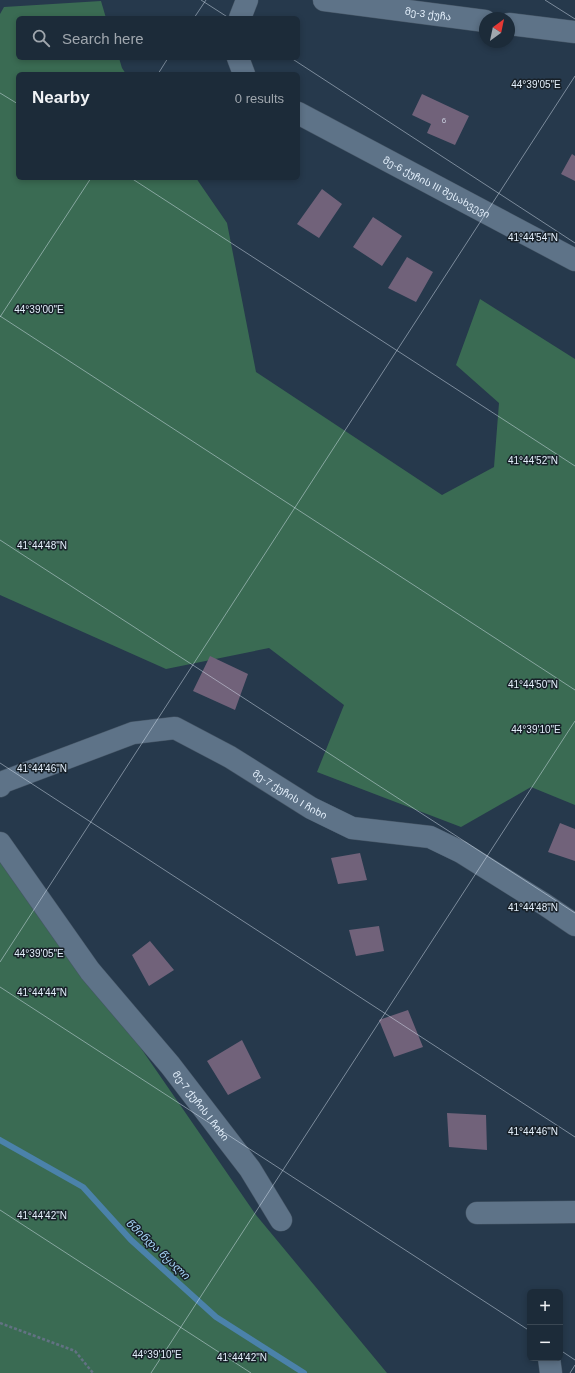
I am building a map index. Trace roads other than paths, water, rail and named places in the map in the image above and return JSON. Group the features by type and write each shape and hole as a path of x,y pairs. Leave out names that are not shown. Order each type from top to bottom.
{"street":[{"path":"241,16 247,0"},
{"name":"მე-3 ქუჩა","path":"324,0 479,19"},
{"path":"515,25 575,32"},
{"path":"239,60 243,72"},
{"name":"მე-6 ქუჩის III შესახვევი","path":"300,114 575,260"},
{"name":"მე-7 ქუჩის I ჩიხი","path":"0,786 3,782 133,733 175,728 230,757 311,808 352,828 430,837 461,852 575,925"},
{"name":"მე-7 ქუჩის I ჩიხი","path":"0,843 90,971 170,1064 250,1169 281,1220"},
{"path":"477,1213 575,1212"},
{"path":"549,1361 550,1373"}],"waterway":[{"name":"წმინდა წყალი","path":"0,1140 83,1187 131,1240 216,1317 304,1373"}]}
